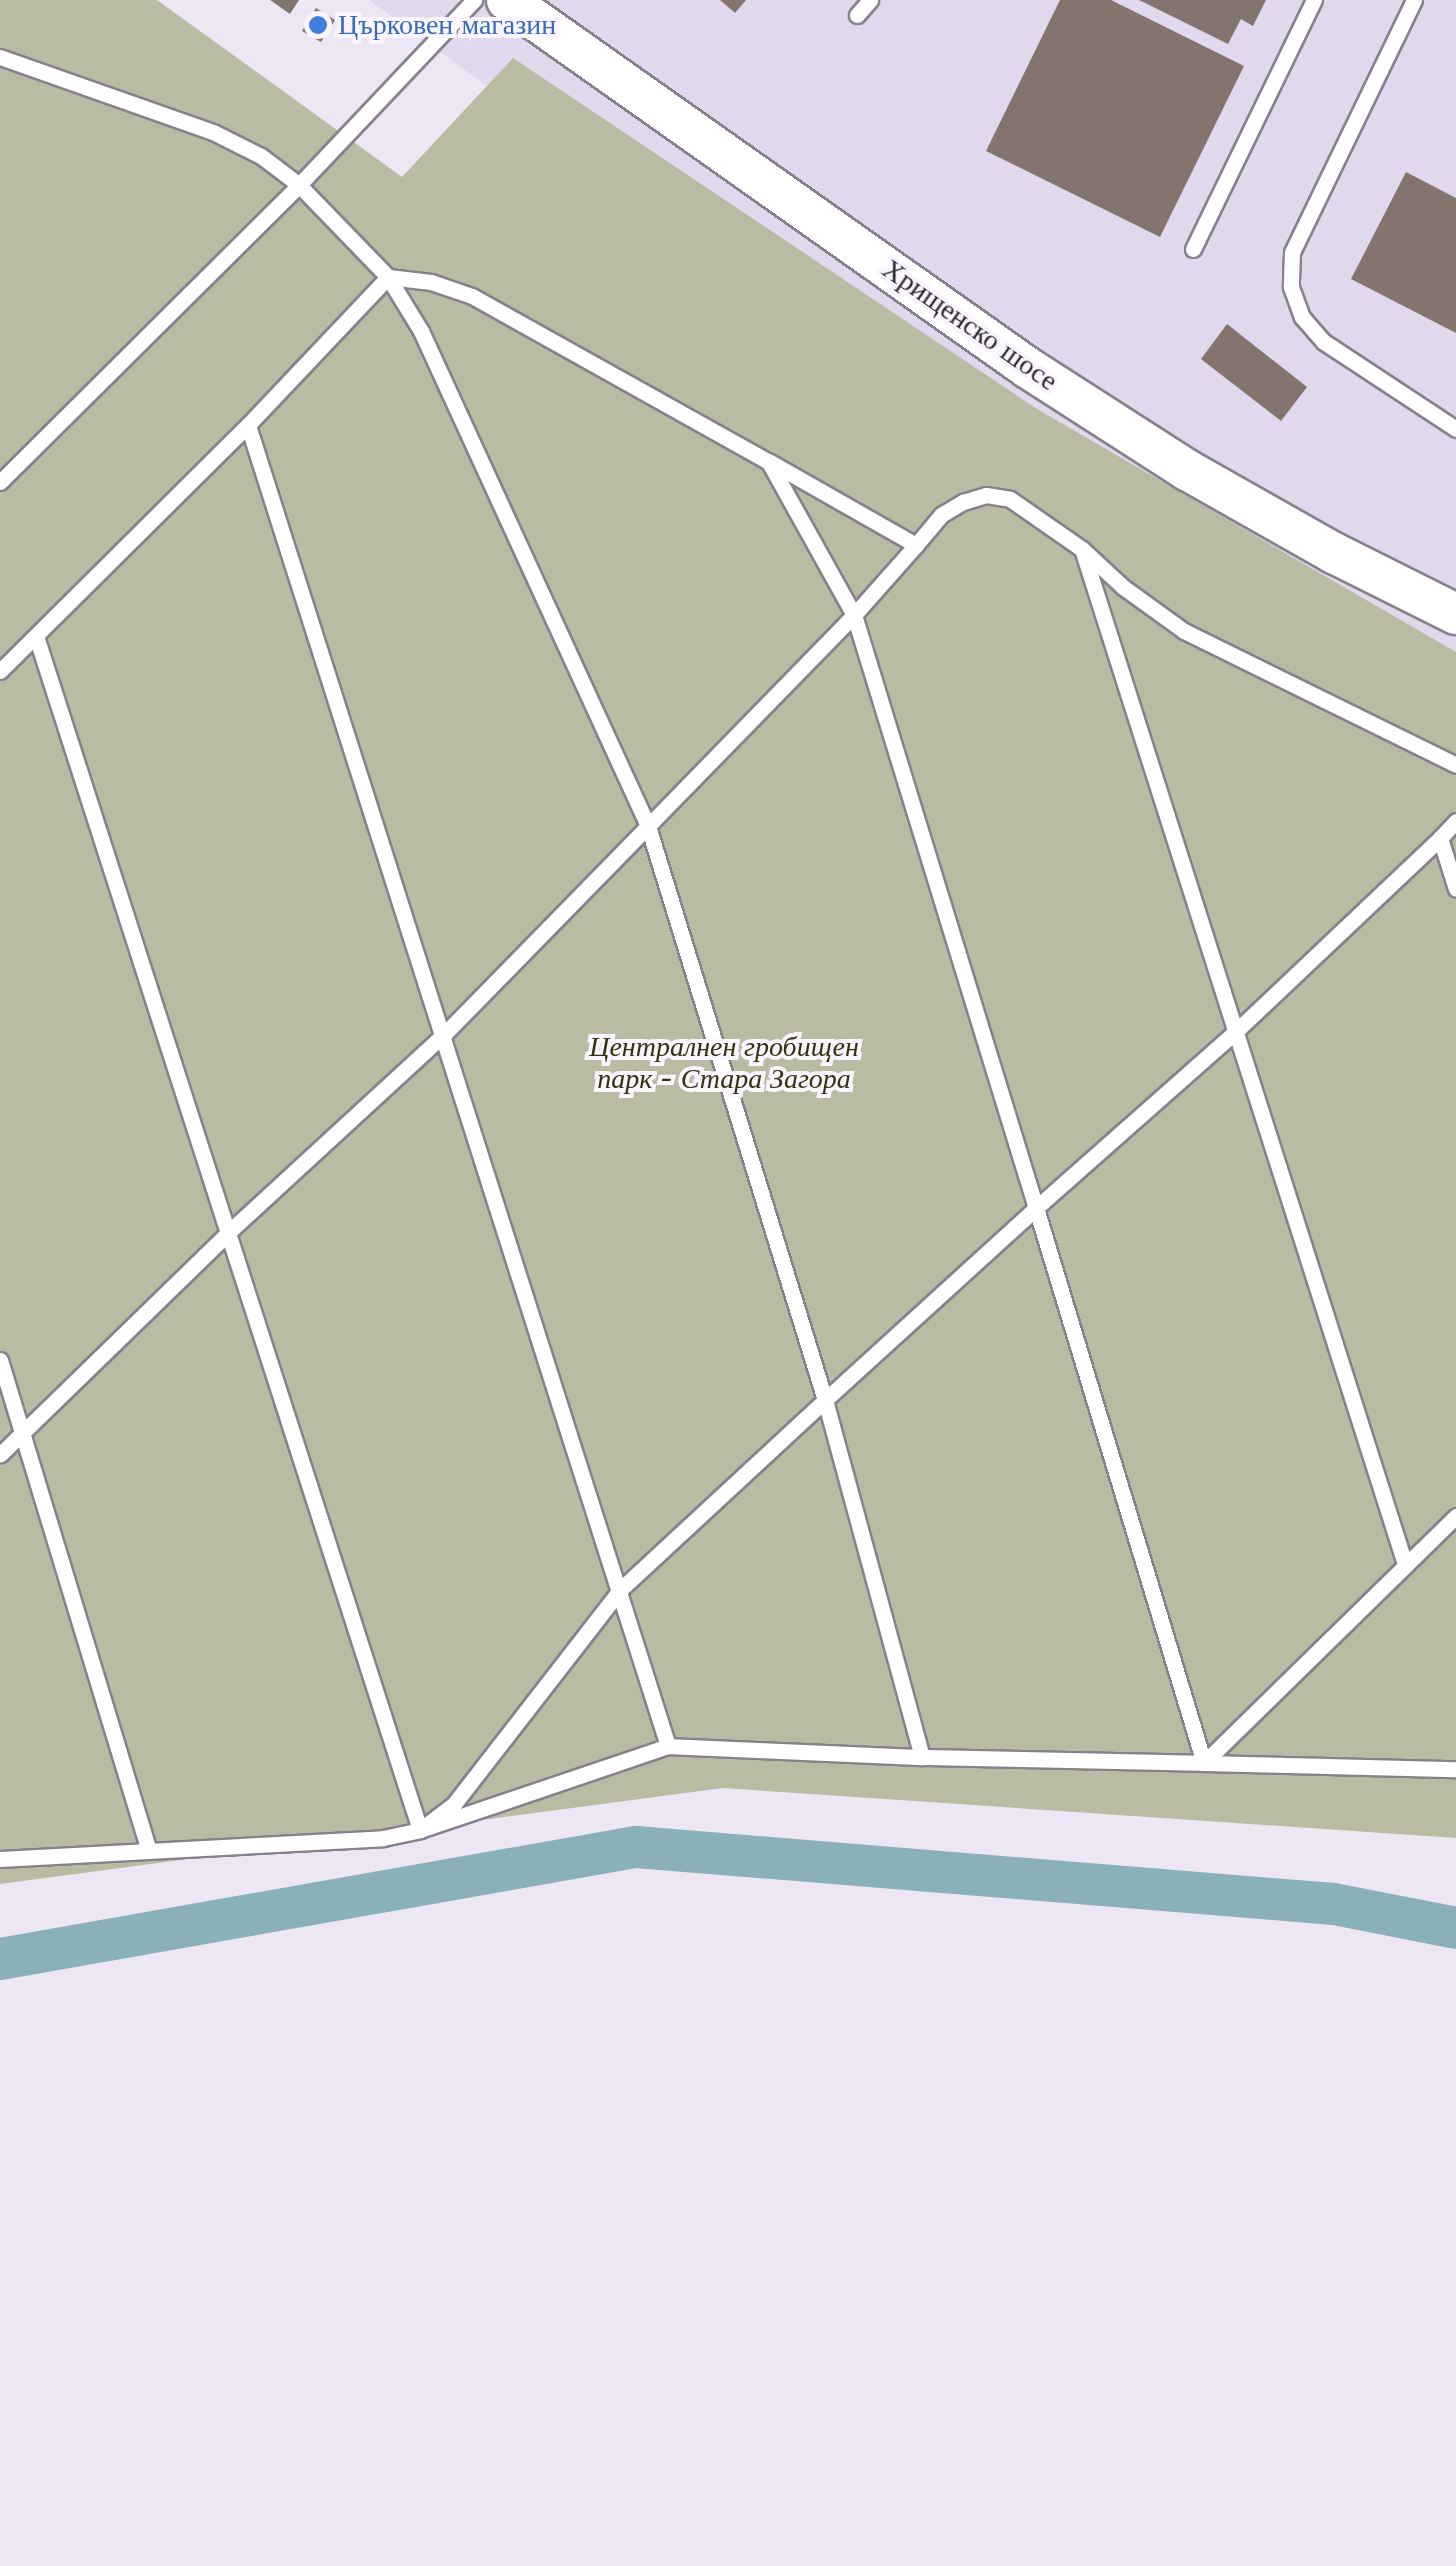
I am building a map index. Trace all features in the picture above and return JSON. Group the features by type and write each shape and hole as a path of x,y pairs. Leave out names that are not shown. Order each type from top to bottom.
{"street":[{"name":"Хрищенско шосе","path":"507,0 1044,378 1187,470 1334,554 1456,614"}],"lane":[{"path":"0,482 299,185 474,0"},
{"path":"857,15 870,0"},
{"path":"1193,249 1314,0"},
{"path":"1414,0 1292,252 1291,287 1302,317 1324,342 1456,429"},
{"path":"0,57 212,132 261,156 299,185 388,276 422,331 648,826 824,1400 922,1757"},
{"path":"0,671 248,426 388,276"},
{"path":"388,276 431,282 472,296 916,545"},
{"path":"248,426 668,1746"},
{"path":"770,462 854,614 1204,1763"},
{"path":"0,1455 231,1230 444,1034 854,614 941,515 986,495 1010,499 1082,549 1123,587 1184,631 1456,765"},
{"path":"1082,549 1406,1564"},
{"path":"36,636 231,1230 420,1830"},
{"path":"420,1830 454,1804 621,1590 824,1400 1234,1034 1456,821"},
{"path":"1440,838 1456,889"},
{"path":"0,1360 149,1852"},
{"path":"1204,1763 1456,1516"},
{"path":"0,1858 382,1838 420,1830 668,1746 922,1757 1456,1769"}],"shaded area":[{"path":"369,0 1456,0 1456,693 499,95"}],"green space":[{"name":"Централнен гробищен парк - Стара Загора","path":"0,0 157,0 402,177 513,58 1037,409 1456,652 1456,1838 723,1788 0,1884"}],"building":[{"path":"270,0 299,0 290,14"},
{"path":"720,0 746,0 735,13"},
{"path":"1060,0 1111,0 1244,66 1160,237 986,151"},
{"path":"1139,0 1266,0 1253,26 1241,19 1228,44"},
{"name":"Църковен магазин","path":"316,8 335,20 321,42 302,31"},
{"path":"1406,172 1456,198 1456,333 1351,279"},
{"path":"1227,324 1307,387 1281,421 1201,359"}],"waterway":[{"path":"0,1959 636,1847 1334,1904 1456,1928"}],"place":[{"name":"Църковен магазин","path":"318,25"}]}
